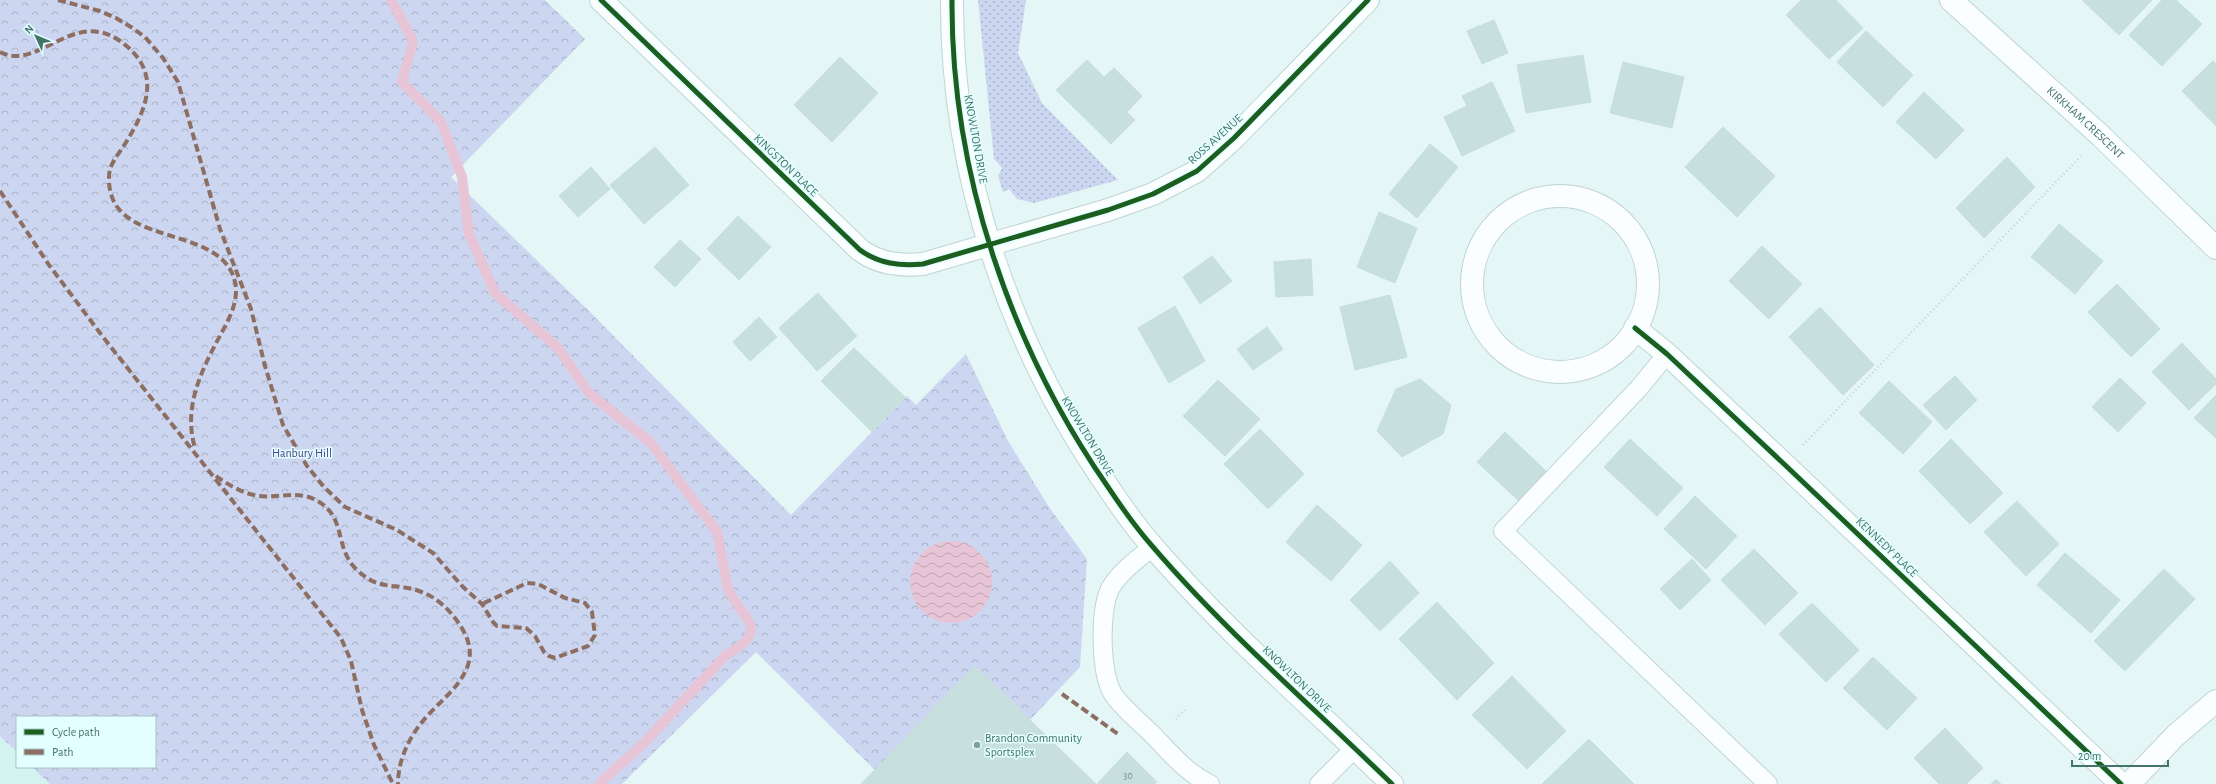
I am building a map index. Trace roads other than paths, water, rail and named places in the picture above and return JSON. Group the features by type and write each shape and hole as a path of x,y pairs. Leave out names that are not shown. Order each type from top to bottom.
{"street":[{"name":"KINGSTON PLACE","path":"600,0 868,256 883,262 904,266 923,264 990,245"},
{"name":"KNOWLTON DRIVE","path":"952,0 952,42 963,138 990,245 1012,310 1047,386 1094,468 1152,547 1214,613 1392,784"},
{"name":"ROSS AVENUE","path":"990,245 1108,210 1153,194 1197,171 1234,138 1368,0"},
{"name":"KIRKHAM CRESCENT","path":"1951,0 2101,136 2216,248"},
{"path":"1556,195 1586,199 1613,213 1633,234 1645,262 1648,292 1640,321 1635,328 1622,346 1600,363 1573,371 1545,371 1518,362 1496,345 1480,321 1472,295 1473,266 1483,240 1501,218 1526,202 1556,195"},
{"name":"KENNEDY PLACE","path":"1635,328 1667,354 2122,784"},
{"path":"2128,784 2176,736 2216,701"}],"lane":[{"path":"1667,354 1639,388 1503,531 1768,784"},
{"path":"1152,547 1123,572 1108,595 1103,644 1107,680 1114,695 1158,740 1194,776 1210,784"},
{"path":"1319,784 1356,748"}],"water":[{"path":"951,541 967,545 980,553 988,566 992,582 988,598 980,611 967,619 951,623 935,619 922,611 914,598 910,582 914,566 922,553 935,545"}],"waterway":[{"path":"391,0 413,41 402,82 441,122 462,177 469,234 495,293 558,348 589,393 650,442 717,532 728,589 750,625 751,631 748,638 725,656 645,742 599,784"}],"place":[{"name":"Brandon Community Sportsplex","path":"977,745"}],"park label":[{"name":"Hanbury Hill","path":"302,453"}]}
